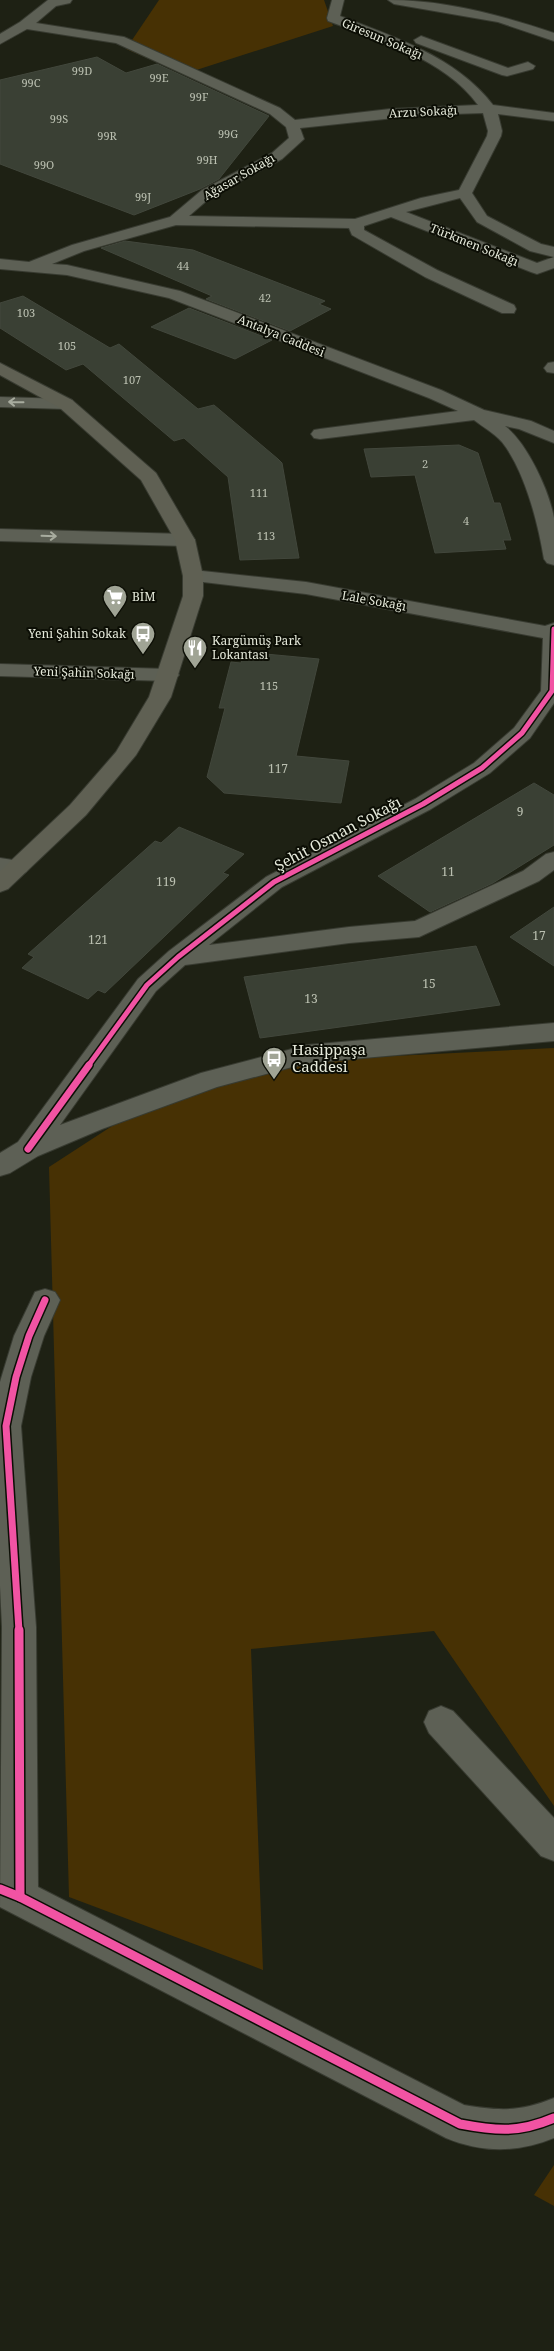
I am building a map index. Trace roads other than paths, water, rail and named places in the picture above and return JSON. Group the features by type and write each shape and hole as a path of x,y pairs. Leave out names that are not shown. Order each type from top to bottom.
{"main road":[{"path":"0,368 66,404 149,477 185,540 193,576 193,596 160,697 125,756 78,810 9,867 0,884"}],"street":[{"path":"0,40 25,25 48,6 66,0"},
{"name":"Giresun Sokağı","path":"338,0 333,18 416,50 460,78 491,110"},
{"path":"394,0 501,19 554,37"},
{"path":"31,1 48,6"},
{"path":"333,18 363,22 424,41 507,72 528,66"},
{"path":"25,25 119,40 275,111 292,125"},
{"path":"491,110 495,133 464,193 482,219 536,248 554,252"},
{"name":"Arzu Sokağı","path":"292,125 382,114 491,110 554,117"},
{"name":"Ağasar Sokağı","path":"175,220 207,193 277,156 297,139 292,125"},
{"name":"Ağasar Sokağı","path":"175,220 356,224 426,201 464,193"},
{"name":"Türkmen Sokağı","path":"394,213 537,270 554,262"},
{"path":"30,267 78,248 175,220"},
{"path":"356,224 357,232 383,248 478,297 508,309"},
{"name":"Antalya Caddesi","path":"0,264 67,270 174,294 434,394 478,414 525,425 554,438"},
{"path":"0,402 66,404"},
{"path":"320,434 478,414 507,438 531,480 551,541 554,560"},
{"path":"0,535 185,540"},
{"name":"Lale Sokağı","path":"193,576 306,588 554,631"},
{"name":"Şehit Osman Sokağı","path":"28,1149 147,985 178,957 274,882 423,804 482,768 522,733 552,692 554,631"},
{"name":"Yeni Şahin Sokağı","path":"0,670 168,675"},
{"path":"178,957 349,935 419,929 531,876 554,859"},
{"path":"0,1166 28,1149 93,1122 210,1080 307,1054 554,1032"},
{"path":"46,1300 29,1336 16,1377 6,1426 19,1627 10,1893 460,2124 501,2132 532,2128 554,2118"},
{"path":"441,1722 554,1844"}],"place":[{"name":"BİM","path":"115,618"},
{"name":"Yeni Şahin Sokak","path":"143,655"},
{"name":"Kargümüş Park Lokantası","path":"195,669"},
{"name":"Hasippaşa Caddesi","path":"274,1080"}]}
